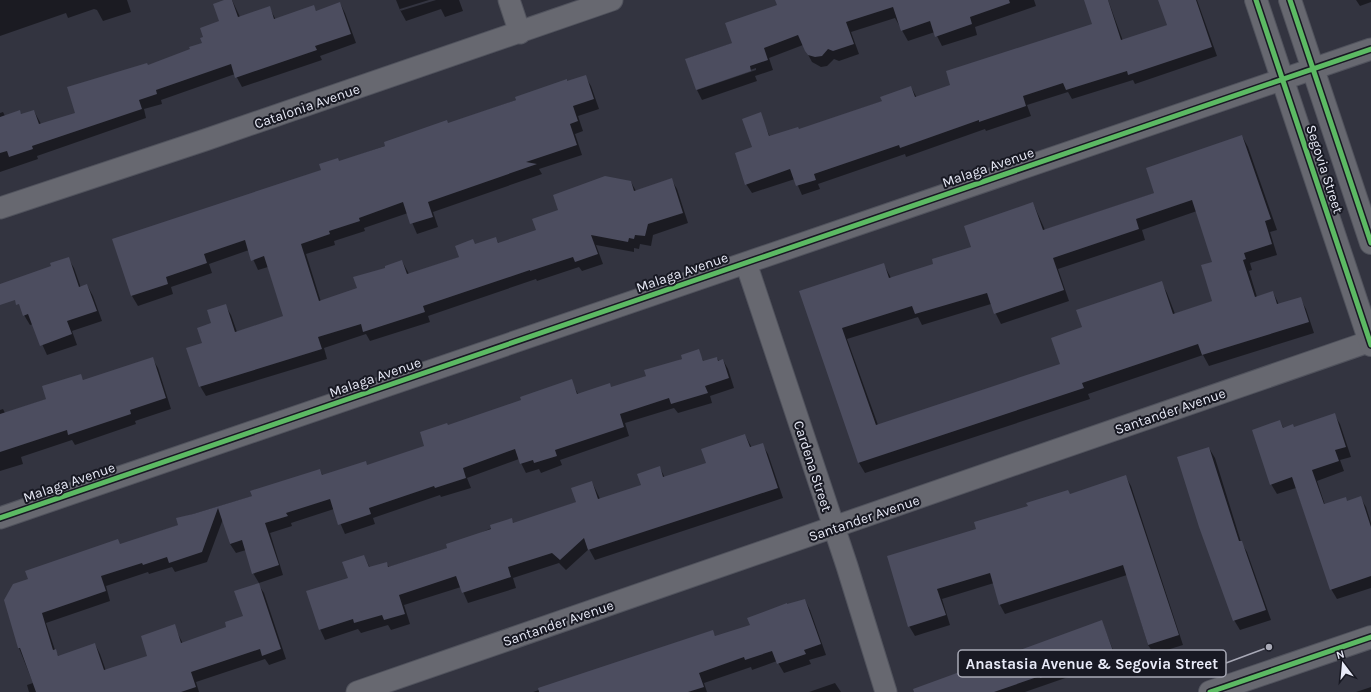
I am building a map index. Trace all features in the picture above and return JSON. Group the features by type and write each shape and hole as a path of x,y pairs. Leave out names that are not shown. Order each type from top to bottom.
{"street":[{"path":"509,0 520,33"},
{"name":"Catalonia Avenue","path":"0,208 520,33 612,0"},
{"name":"Segovia Street","path":"1256,0 1371,343"},
{"name":"Segovia Street","path":"1290,0 1371,243"},
{"name":"Malaga Avenue","path":"0,518 1371,49"},
{"name":"Cardena Street","path":"746,263 834,528 886,692"},
{"name":"Santander Avenue","path":"357,692 1371,343"},
{"path":"1210,692 1371,637"}],"building":[{"path":"224,0 232,0 238,17 270,6 274,19 314,5 316,11 340,2 351,34 315,46 317,50 235,78 231,64 156,90 157,94 139,100 142,109 32,146 33,149 9,157 7,151 0,153 0,117 20,110 21,114 34,110 39,124 75,113 67,87 147,63 148,65 190,49 189,47 202,43 200,38 203,37 200,28 219,21 213,4"},
{"path":"775,0 1009,0 1010,3 970,17 972,24 935,37 930,21 901,31 893,7 846,22 854,44 833,51 828,49 822,56 815,57 808,55 798,35 764,48 768,60 750,66 751,71 696,90 685,59 732,43 725,23 777,5"},
{"path":"1084,0 1108,0 1121,40 1167,25 1158,0 1196,0 1212,47 1128,75 1127,71 1066,90 1063,83 1023,96 1026,106 979,122 979,120 900,148 899,145 814,174 816,180 796,186 790,169 745,185 735,153 752,147 742,119 761,112 769,136 798,127 799,129 882,101 880,97 911,86 915,97 950,85 946,71 1092,24"},
{"path":"586,75 594,99 573,106 578,121 570,124 577,145 526,162 537,164 428,202 433,217 410,224 403,202 359,218 360,221 329,231 330,234 301,244 319,301 357,288 353,277 385,268 385,266 402,260 407,274 459,257 455,246 473,239 475,244 496,237 498,243 536,230 532,219 558,210 553,195 605,176 631,181 634,191 672,178 683,213 648,224 645,236 635,235 634,239 629,238 628,242 591,235 598,254 575,262 573,257 530,270 423,306 425,312 363,332 361,324 318,337 322,349 199,387 186,348 202,343 197,328 211,323 207,310 226,304 235,332 283,316 264,256 251,261 245,240 204,254 207,263 166,277 168,284 131,296 112,239 321,170 319,164 338,158 339,161 385,146 384,142 447,120 448,123 516,100 515,97 567,79 567,81"},
{"path":"1242,135 1271,219 1265,221 1272,244 1244,253 1246,259 1243,260 1255,297 1273,291 1277,304 1301,297 1309,322 1202,355 1198,344 1082,383 1084,388 858,463 799,291 884,263 889,278 933,264 932,259 971,247 964,226 1033,202 1043,230 1154,193 1146,168","holes":["1192,200 1212,262 1201,265 1212,301 1173,314 1162,281 1076,310 1082,327 1051,338 1060,364 876,425 842,328 912,306 915,314 987,293 994,314 1064,290 1053,258 1139,229 1136,219"]},
{"path":"69,257 79,287 87,284 97,311 67,321 72,334 40,346 28,314 23,316 19,304 16,305 15,300 0,305 0,284 51,266 50,263"},
{"path":"699,349 703,361 717,357 718,361 723,359 729,378 705,386 708,393 671,404 669,398 620,414 624,427 555,450 557,456 534,463 533,460 520,464 515,449 463,468 466,478 435,488 434,486 369,508 371,514 338,525 330,499 286,513 288,516 265,523 279,565 252,574 242,540 230,544 218,508 202,552 169,563 167,557 101,576 106,591 42,613 53,650 56,649 58,656 95,643 104,670 147,656 141,636 175,624 181,643 226,627 225,622 243,616 234,591 259,583 281,649 262,656 260,649 191,672 196,687 181,692 36,692 20,648 18,648 4,600 13,584 28,579 25,571 118,539 120,544 178,525 176,518 252,496 250,491 320,469 322,475 366,461 367,465 424,446 420,432 447,423 448,425 521,400 520,397 572,379 577,394 610,383 611,387 646,376 644,370 682,359 681,355"},
{"path":"153,357 166,398 130,410 131,414 68,435 67,430 0,452 0,414 46,399 42,386 81,374 83,380"},
{"path":"1335,413 1346,447 1335,450 1339,461 1312,470 1324,504 1346,497 1347,501 1361,496 1371,527 1371,576 1330,590 1292,477 1270,485 1252,430 1280,420 1283,428 1293,424 1294,427"},
{"path":"745,434 750,447 763,443 778,488 588,550 584,538 560,560 552,553 508,567 511,577 462,593 456,576 399,595 405,614 384,620 382,615 354,623 353,619 319,630 306,591 348,578 342,562 364,555 369,567 387,562 388,567 447,548 446,544 491,529 490,525 512,518 513,523 576,502 571,488 592,481 598,499 641,485 637,474 660,466 663,477 706,463 701,449"},
{"path":"1209,447 1239,541 1242,541 1266,610 1233,621 1199,527 1177,457"},
{"path":"1126,475 1179,635 1148,645 1123,565 999,605 990,573 937,589 946,615 908,627 887,556 976,529 974,522 1028,506 1026,503 1068,490 1070,494"},
{"path":"805,599 821,644 804,650 806,654 777,664 772,651 745,660 744,657 699,673 704,687 688,692 539,692 538,688 713,630 715,636 750,625 747,618 787,603"},
{"path":"1102,620 1113,651 1040,678 1040,676 994,692 914,692 913,689"}],"cycle path":[{"path":"1256,0 1371,345"},
{"path":"1290,0 1371,243"},
{"path":"0,518 1371,49"},
{"path":"1210,692 1371,637"}],"place":[{"name":"Anastasia Avenue & Segovia Street","path":"1269,647"}]}
